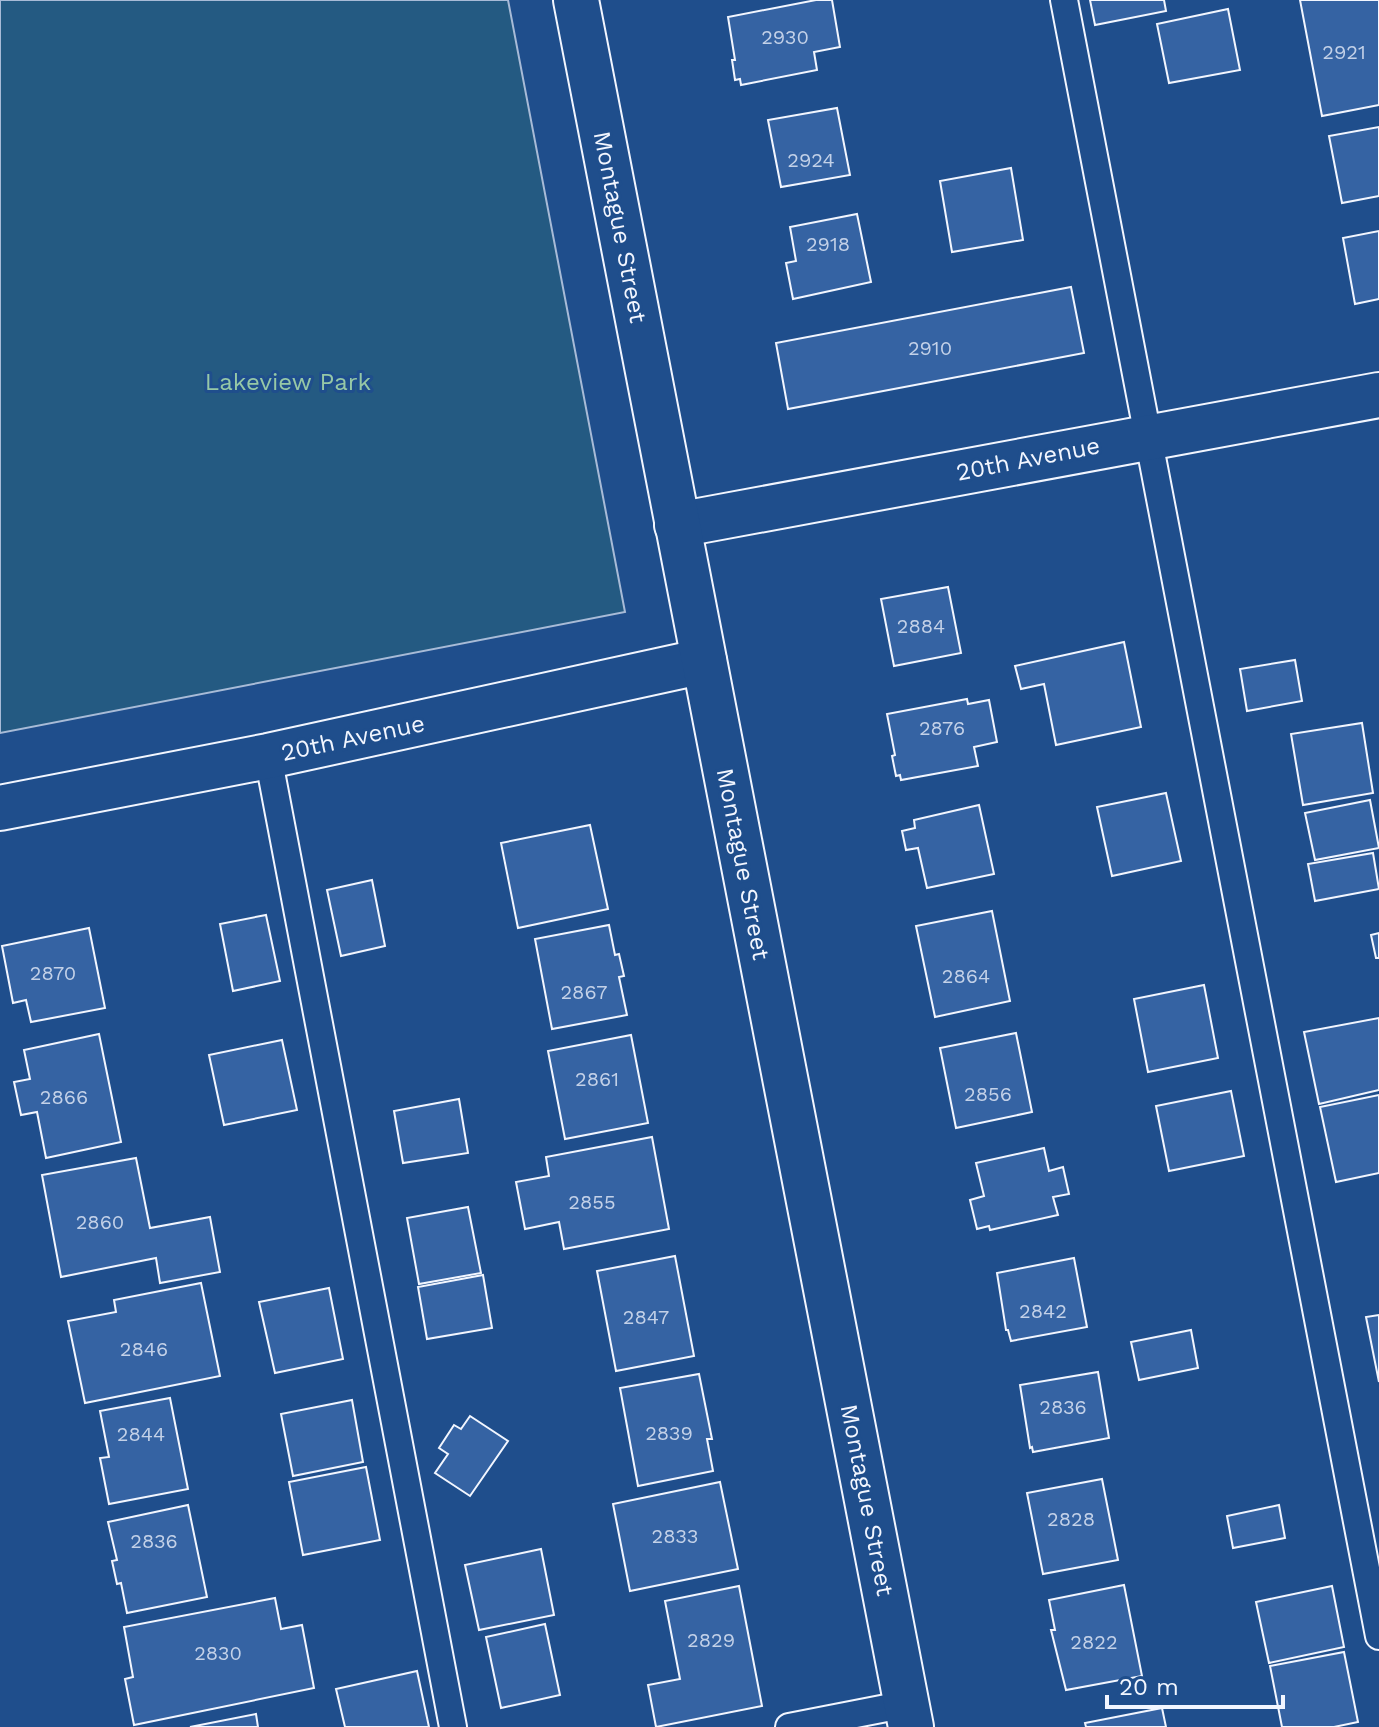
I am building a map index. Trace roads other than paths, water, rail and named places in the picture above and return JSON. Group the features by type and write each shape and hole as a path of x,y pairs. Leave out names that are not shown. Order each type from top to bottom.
{"street":[{"name":"Montague Street","path":"576,0 909,1716"},
{"name":"20th Avenue","path":"677,525 1379,395"},
{"name":"20th Avenue","path":"0,808 268,756 704,661"}],"lane":[{"path":"1064,0 1379,1636"},
{"path":"268,756 453,1727"},
{"path":"789,1727 909,1716"}],"park label":[{"name":"Lakeview Park","path":"288,382"}]}
